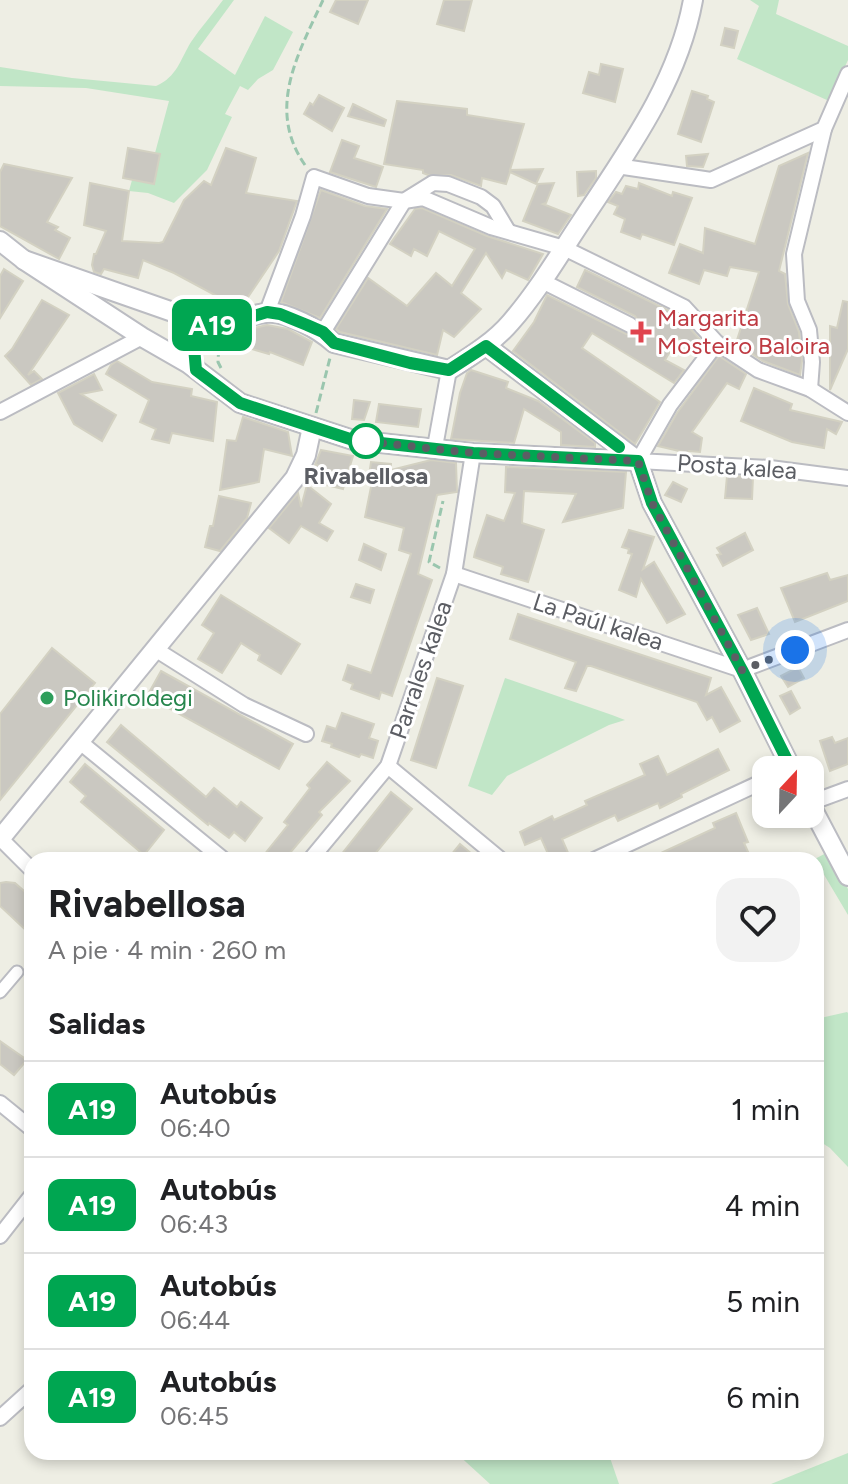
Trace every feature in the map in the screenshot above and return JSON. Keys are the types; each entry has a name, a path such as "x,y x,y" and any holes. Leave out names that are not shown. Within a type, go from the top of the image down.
{"street":[{"path":"0,241 24,260 210,325 233,323 267,312 280,314 329,338 410,363 449,370 486,346 511,322 564,248 666,85 688,28 693,0"},
{"path":"810,389 812,362 809,330 797,301 794,254 824,129 841,108 848,74"},
{"path":"617,166 711,180 824,129"},
{"path":"267,312 303,216 314,177 368,196 404,201 423,198 508,231 564,248 684,307 717,343 758,370 810,389 848,413"},
{"path":"329,338 404,201 433,183 448,184 488,201 508,231"},
{"name":"Posta kalea","path":"24,260 196,370 240,403 353,440 473,453 770,468 848,478"},
{"path":"542,281 630,325"},
{"path":"196,370 196,338 210,325"},
{"path":"0,412 142,337"},
{"path":"638,461 670,405 717,343"},
{"path":"486,346 638,461 652,503 742,670 784,756"},
{"path":"435,447 449,370"},
{"path":"24,862 0,839 295,478 306,455 312,427"},
{"name":"Parrales kalea","path":"317,852 388,766 454,574 473,453"},
{"name":"La Paúl kalea","path":"454,574 742,670"},
{"path":"742,670 848,630"},
{"path":"155,649 244,705 306,734"},
{"path":"80,742 214,852"},
{"path":"388,766 491,852"},
{"path":"611,852 752,787"},
{"path":"824,798 848,789"},
{"path":"823,828 848,876"},
{"path":"0,992 17,972"},
{"path":"0,1103 24,1122"},
{"path":"0,1236 24,1205"},
{"path":"0,1418 24,1396"}],"path":[{"path":"314,177 295,151 287,119 286,92 299,52 323,0"},
{"path":"225,375 218,362 219,344 235,333 233,323"},
{"path":"312,427 329,338"},
{"path":"443,501 429,562 454,574"}],"green space":[{"path":"223,0 234,0 198,49 235,75 265,16 293,32 273,70 248,90 240,86 225,114 232,117 207,170 174,203 148,193 129,191 132,180 154,184 160,155 155,153 169,101 86,88 0,86 0,67 156,86 173,73 191,42"},
{"path":"750,0 779,0 776,14 848,46 848,60 829,101 737,59 759,6"},
{"path":"505,678 625,720 507,776 492,795 468,786"},
{"path":"828,852 848,889 848,915 824,875 824,854"},
{"path":"848,1013 848,1167 824,1144 824,1017"},
{"path":"848,1453 848,1484 771,1484"},
{"path":"464,1460 611,1460 619,1484 490,1484"}],"building":[{"path":"336,0 368,0 358,24 330,12"},
{"path":"444,0 472,0 464,31 437,24"},
{"path":"725,28 738,31 734,48 721,45"},
{"path":"601,64 623,69 615,102 583,93 589,72 599,75"},
{"path":"692,91 708,96 707,99 714,102 701,142 678,134"},
{"path":"319,95 344,108 332,131 304,114"},
{"path":"397,101 467,109 467,115 524,124 510,170 543,169 536,184 510,172 506,184 482,178 481,186 451,175 428,175 423,170 384,164"},
{"path":"353,104 386,120 384,126 348,116"},
{"path":"342,140 359,146 354,158 383,167 376,187 330,172"},
{"path":"128,148 160,154 154,184 123,178"},
{"path":"226,148 256,158 246,193 297,201 279,251 242,306 237,307 143,260 138,278 104,269 101,274 94,272 94,254 106,231 84,225 90,183 129,191 122,241 163,242 184,200 204,181 211,185"},
{"path":"808,153 779,271 785,274 788,304 799,332 800,375 763,361 736,343 759,272 730,267 727,276 704,270 699,284 669,273 680,244 703,253 705,228 755,244 779,166"},
{"path":"708,154 703,167 687,166 686,156"},
{"path":"4,164 72,178 47,222 70,238 59,259 0,226 0,172"},
{"path":"596,171 596,178 584,195 578,196 577,172"},
{"path":"554,183 543,204 571,215 558,234 523,221 538,184"},
{"path":"639,183 672,196 673,192 692,198 674,245 642,234 640,239 621,232 625,219 614,214 618,206 608,202 616,192 622,194 626,186 638,189"},
{"path":"321,190 365,206 387,209 320,318 281,302"},
{"path":"422,208 487,236 543,254 528,280 506,270 502,278 486,253 461,293 481,309 454,337 443,330 437,355 340,332 336,329 368,278 407,306 436,273 452,286 475,249 439,231 427,256 414,249 411,256 390,244 415,209"},
{"path":"4,269 23,281 0,318 0,276"},
{"path":"585,270 678,315 704,344 698,351 678,338 665,360 684,370 674,383 592,333 582,348 660,402 635,444 513,351 534,322 547,295 626,334 636,333 640,324 635,316 577,287"},
{"path":"42,300 69,315 28,375 34,371 42,379 31,385 5,356"},
{"path":"843,301 848,302 848,349 830,390 830,326 837,328"},
{"path":"267,325 288,329 312,342 303,365 270,352 238,345 242,331"},
{"path":"719,356 746,374 739,389 727,383 692,432 702,438 700,452 688,453 658,446 677,413"},
{"path":"117,361 152,382 192,389 191,396 217,402 213,441 172,433 169,443 152,439 156,429 140,422 149,400 106,374"},
{"path":"471,370 508,382 506,388 538,401 595,443 595,447 561,445 561,432 524,409 514,443 451,439 460,393"},
{"path":"94,374 102,390 81,394 116,415 102,441 74,424 58,393"},
{"path":"754,388 792,404 790,410 842,422 836,434 827,429 824,448 792,442 741,421"},
{"path":"354,400 370,402 364,420 352,419"},
{"path":"379,404 421,409 418,427 376,422"},
{"path":"243,417 288,432 292,456 264,449 259,482 220,490 227,440 236,441"},
{"path":"321,450 353,456 343,489 307,480 317,465"},
{"path":"431,460 456,463 457,492 437,495 418,574 432,580 392,696 381,692 379,699 351,689 353,684 343,680 348,665 371,673 411,554 399,550 404,528 365,517 372,482 368,482 371,462 391,464 391,470"},
{"path":"506,467 626,472 623,508 563,522 576,494 524,491 522,523 544,530 528,582 501,574 503,567 474,557 487,515 504,521 515,493 505,492"},
{"path":"727,476 753,477 752,499 725,498"},
{"path":"673,482 687,489 681,502 665,495"},
{"path":"307,485 331,504 319,523 333,531 327,541 301,526 289,543 269,528 298,493 301,507"},
{"path":"219,496 251,503 247,518 220,551 205,547"},
{"path":"629,530 654,537 643,569 654,562 685,614 667,623 641,579 636,597 619,590 632,554 622,547"},
{"path":"745,533 753,550 723,566 717,548"},
{"path":"364,544 386,554 381,570 359,560"},
{"path":"827,573 830,580 848,575 848,601 795,622 781,588"},
{"path":"356,584 374,590 370,603 351,597"},
{"path":"221,595 300,644 281,674 258,660 260,655 241,643 222,673 198,659 214,633 202,625"},
{"path":"757,608 769,634 751,640 738,615"},
{"path":"518,614 711,678 706,695 721,687 740,721 720,732 712,717 707,720 697,702 591,666 587,666 576,691 565,688 576,662 510,639"},
{"name":"Polikiroldegi","path":"52,648 95,683 0,800 0,714"},
{"path":"798,667 804,678 788,687 781,676"},
{"path":"161,671 293,744 279,769 147,696"},
{"path":"437,678 463,686 436,768 411,760"},
{"path":"791,691 800,708 790,714 780,696"},
{"path":"342,713 374,724 369,738 378,741 373,758 361,754 359,757 322,741 327,726 336,729"},
{"path":"121,725 206,797 214,788 237,807 241,802 262,818 245,841 234,832 229,838 208,825 107,742"},
{"path":"832,737 835,743 848,738 848,764 830,771 820,741"},
{"path":"718,749 729,770 660,808 658,803 618,821 615,815 562,839 568,852 547,852 541,838 525,845 520,832 552,816 554,820 587,805 585,801 645,775 640,764 658,756 667,775"},
{"path":"327,762 350,781 319,812 322,815 291,852 266,852 288,825 284,822 310,788 307,785"},
{"path":"85,764 164,830 146,852 140,852 81,802 86,796 70,782"},
{"path":"391,792 412,809 377,852 343,852"},
{"path":"736,813 748,842 744,843 748,852 663,852 715,828 713,823"},
{"path":"460,844 470,852 454,852"},
{"path":"0,883 15,883 24,891 24,928 0,906"},
{"path":"0,1041 24,1058 24,1063 14,1075 0,1064"}],"bus line":[{"name":"A19","path":"619,447 486,346 449,370 334,343 323,332 280,314 267,312 228,324 210,325 196,338 196,370 240,403 353,440 473,453 638,461 652,503 785,756"}],"place":[{"name":"Margarita Mosteiro Baloira","path":"641,332"},
{"name":"Rivabellosa","path":"366,441"},
{"name":"Polikiroldegi","path":"47,698"}],"route":[{"path":"366,441 353,440 473,453 638,461 652,503 742,670 795,650"}]}
